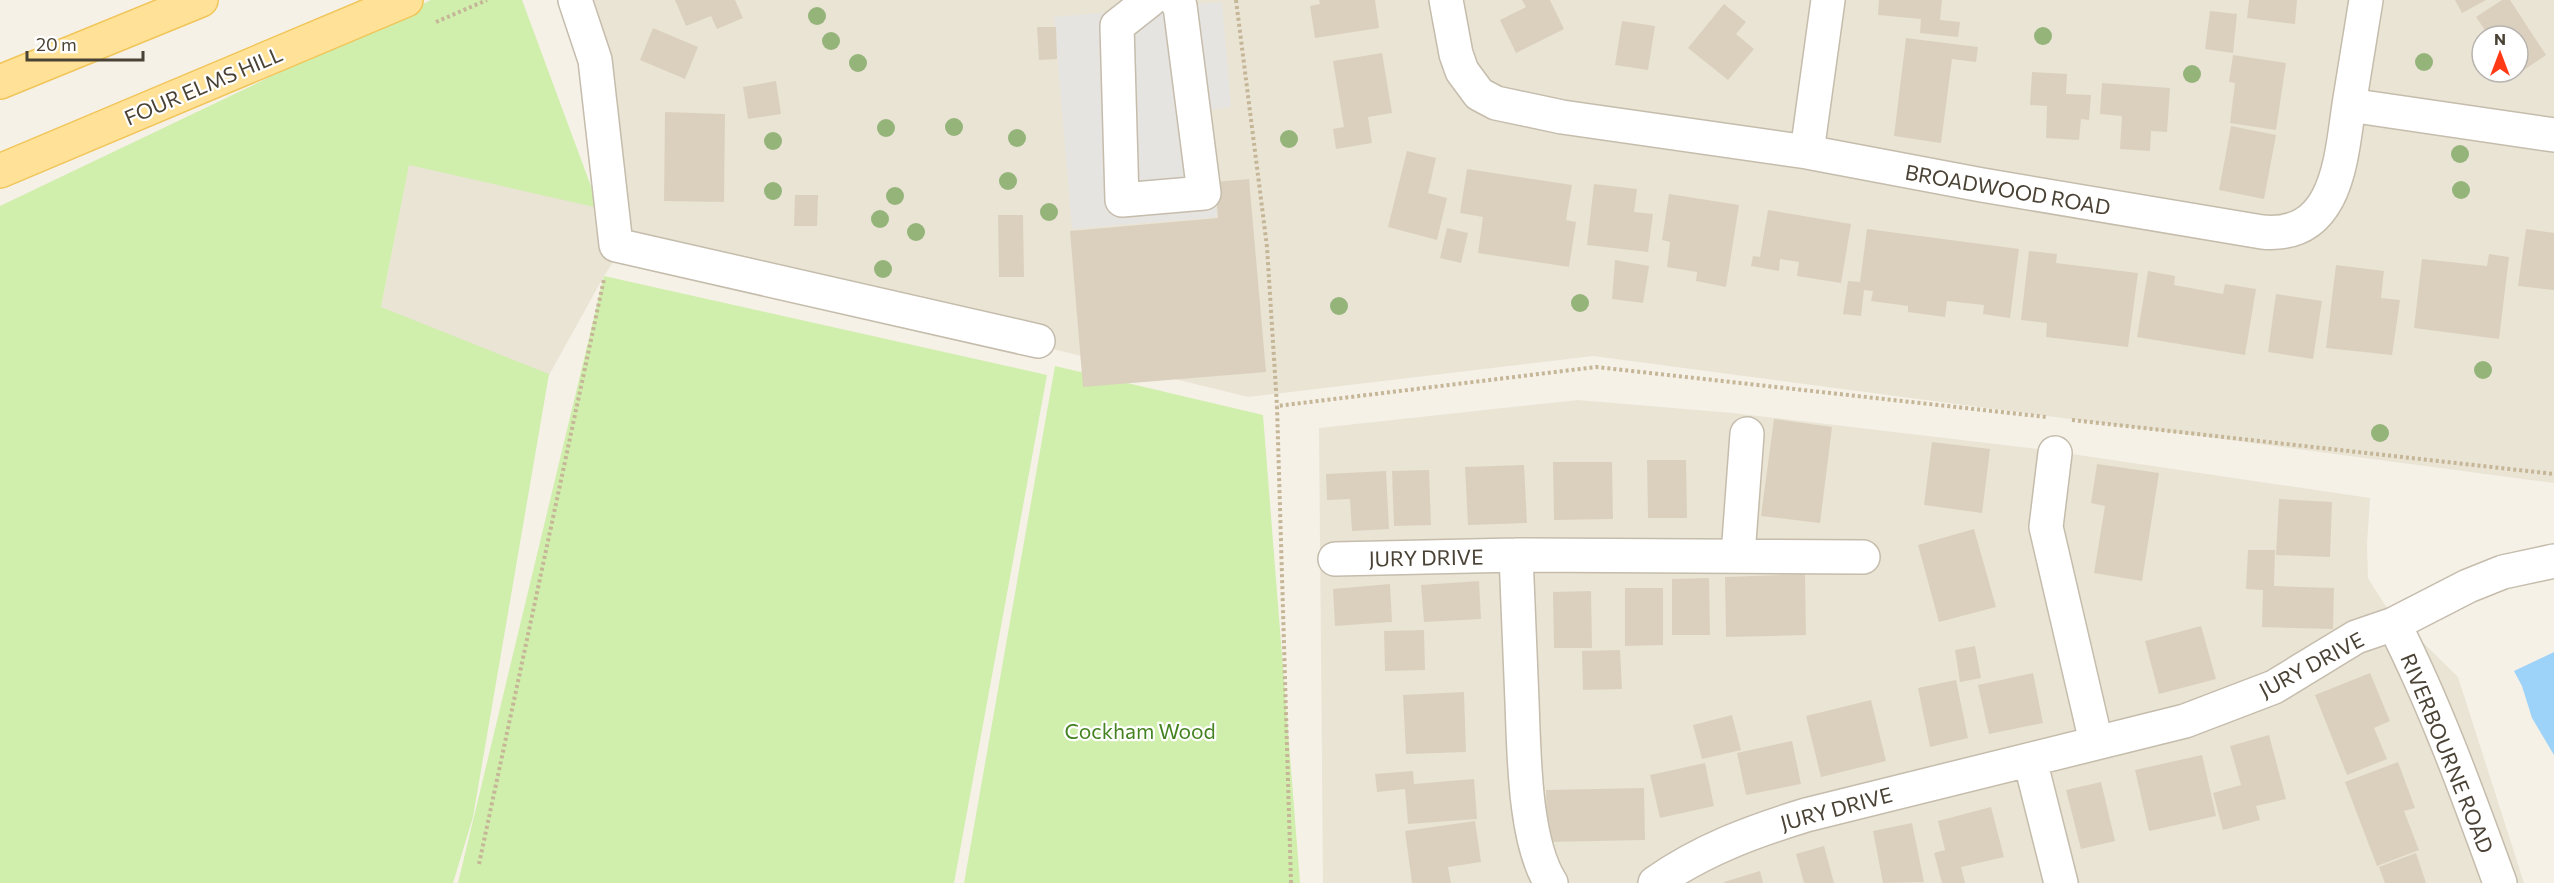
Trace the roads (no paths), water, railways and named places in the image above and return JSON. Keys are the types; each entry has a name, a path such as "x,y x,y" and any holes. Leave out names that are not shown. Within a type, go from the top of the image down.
{"main road":[{"path":"0,82 201,0"},
{"name":"FOUR ELMS HILL","path":"0,171 406,0"}],"street":[{"path":"575,0 595,60 616,245 1038,341"},
{"path":"1150,0 1117,26 1122,200 1204,193 1180,6 1175,0"},
{"name":"BROADWOOD ROAD","path":"1446,0 1456,54 1462,71 1479,94 1496,103 1562,117 1807,152 1994,187 2274,233 2303,224 2318,212 2329,198 2340,169 2366,0"},
{"path":"1807,152 1828,0"},
{"path":"2349,105 2554,135"},
{"path":"1738,555 1747,434"},
{"path":"2055,453 2046,526 2096,742"},
{"path":"1516,555 1525,761 1535,841 1545,874 1551,883"},
{"name":"JURY DRIVE","path":"1335,559 1516,555 1863,557"},
{"name":"JURY DRIVE","path":"1656,883 1692,858 1744,835 1866,799 2185,722 2274,687 2356,637 2394,624 2468,586 2503,572 2554,561"},
{"name":"RIVERBOURNE ROAD","path":"2394,624 2415,667 2462,779 2500,883"},
{"path":"2030,760 2061,883"}],"water":[{"path":"2554,652 2554,755 2532,718 2522,686 2514,671"}],"park label":[{"name":"Cockham Wood","path":"1140,730"}]}
